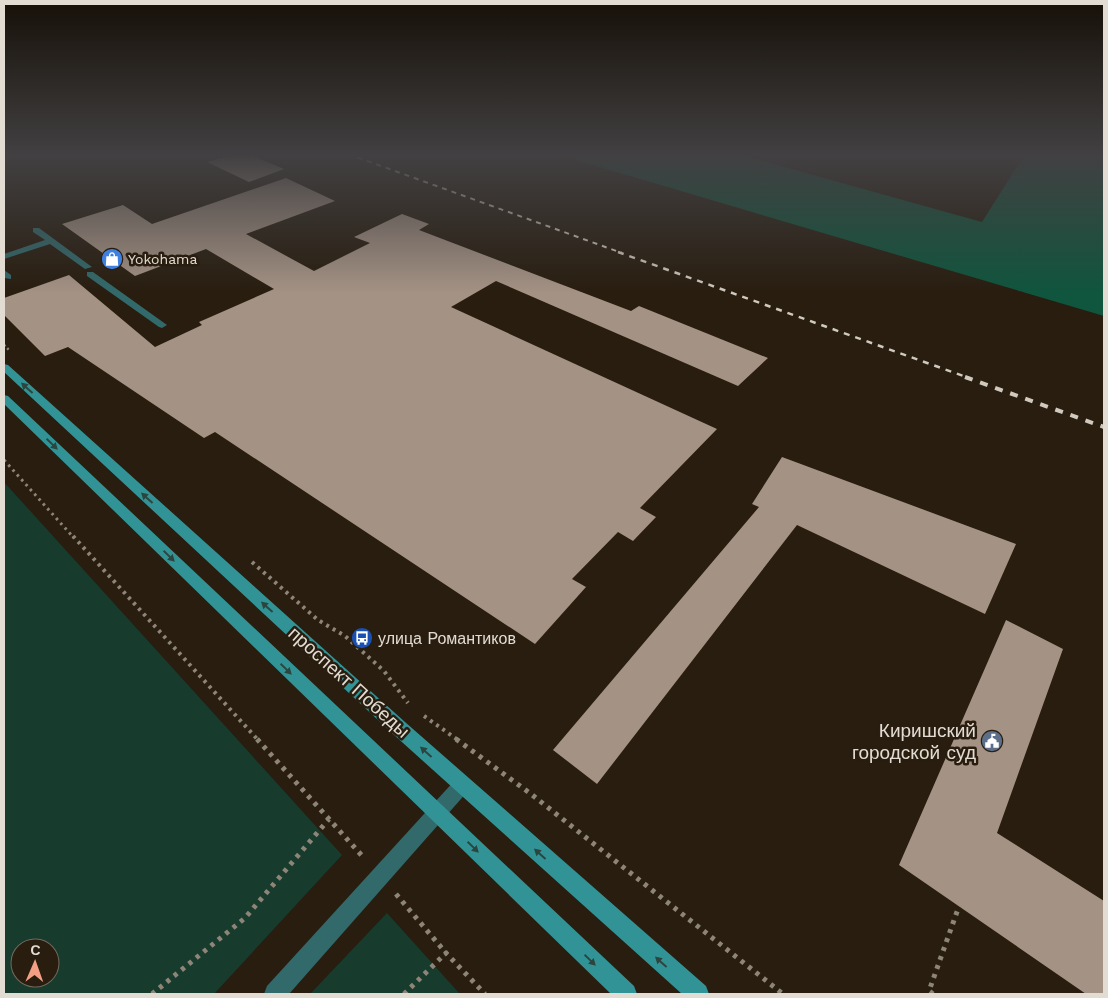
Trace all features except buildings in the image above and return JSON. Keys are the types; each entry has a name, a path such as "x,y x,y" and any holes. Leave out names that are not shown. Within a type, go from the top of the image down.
{"main road":[{"name":"проспект Победы","path":"4,367 462,785 698,994"},
{"name":"проспект Победы","path":"4,398 626,994"}],"street":[{"path":"36,230 162,325"},
{"path":"4,257 51,241"},
{"path":"275,994 462,785"}],"path":[{"path":"4,460 329,819 245,918 152,994"},
{"path":"417,711 531,794 783,994"},
{"path":"933,994 929,992 959,906"},
{"path":"404,994 446,953 485,994"}],"green space":[{"path":"714,201 905,201 982,222 996,201 1104,201 1104,316"},
{"path":"4,482 342,855 214,994 4,994"},
{"path":"387,913 460,994 310,994"}],"railway":[{"path":"477,201 622,253"},
{"path":"618,252 969,378"},
{"path":"965,377 1104,427"}],"place":[{"name":"Yokohama","path":"112,259"},
{"name":"улица Романтиков","path":"362,638"},
{"name":"Киришский городской суд","path":"992,741"}]}
